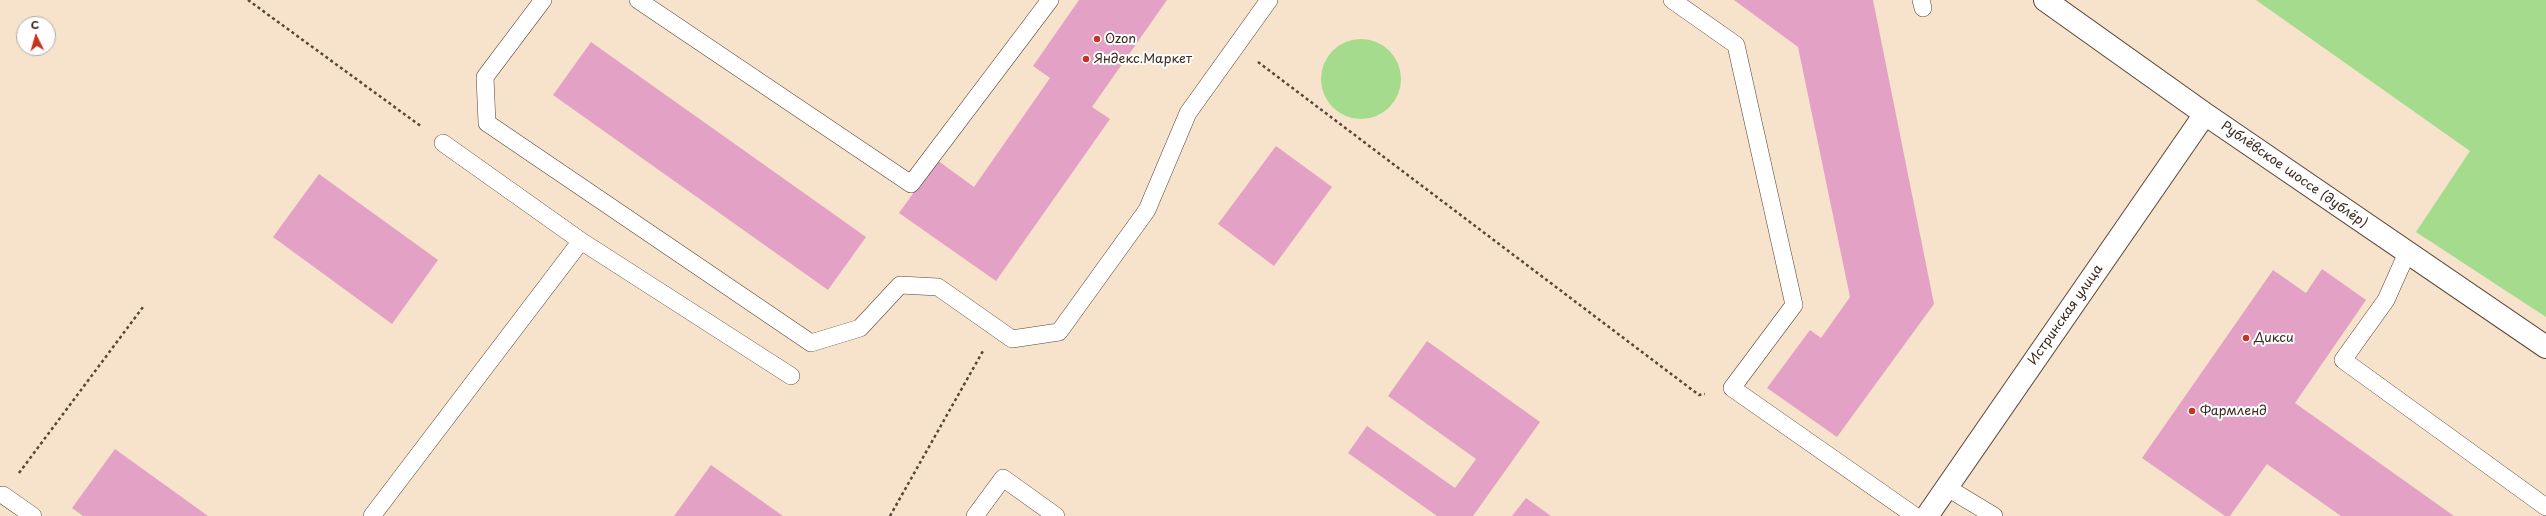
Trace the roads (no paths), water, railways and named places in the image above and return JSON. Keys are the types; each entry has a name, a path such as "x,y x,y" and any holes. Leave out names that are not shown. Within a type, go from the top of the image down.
{"street":[{"name":"Рублёвское шоссе (дублёр)","path":"2045,0 2205,114 2546,347"},
{"name":"Истринская улица","path":"1927,516 2205,114"}],"lane":[{"path":"543,0 485,77 487,123 811,343 860,328 900,284 938,287 1012,339 1059,332 1147,210 1188,113 1269,0"},
{"path":"638,0 911,184 1050,0"},
{"path":"1672,0 1736,45 1794,305 1732,388 1915,516"},
{"path":"443,142 581,241 791,376"},
{"path":"372,516 581,241"},
{"path":"2407,253 2386,300 2343,360 2546,507"},
{"path":"975,516 1003,478 1056,516"},
{"path":"1946,488 1994,516"},
{"path":"3,494 33,516"}],"place":[{"name":"Ozon","path":"1097,39"},
{"name":"Яндекс.Маркет","path":"1086,59"},
{"name":"Дикси","path":"2246,338"},
{"name":"Фармленд","path":"2192,411"}]}
